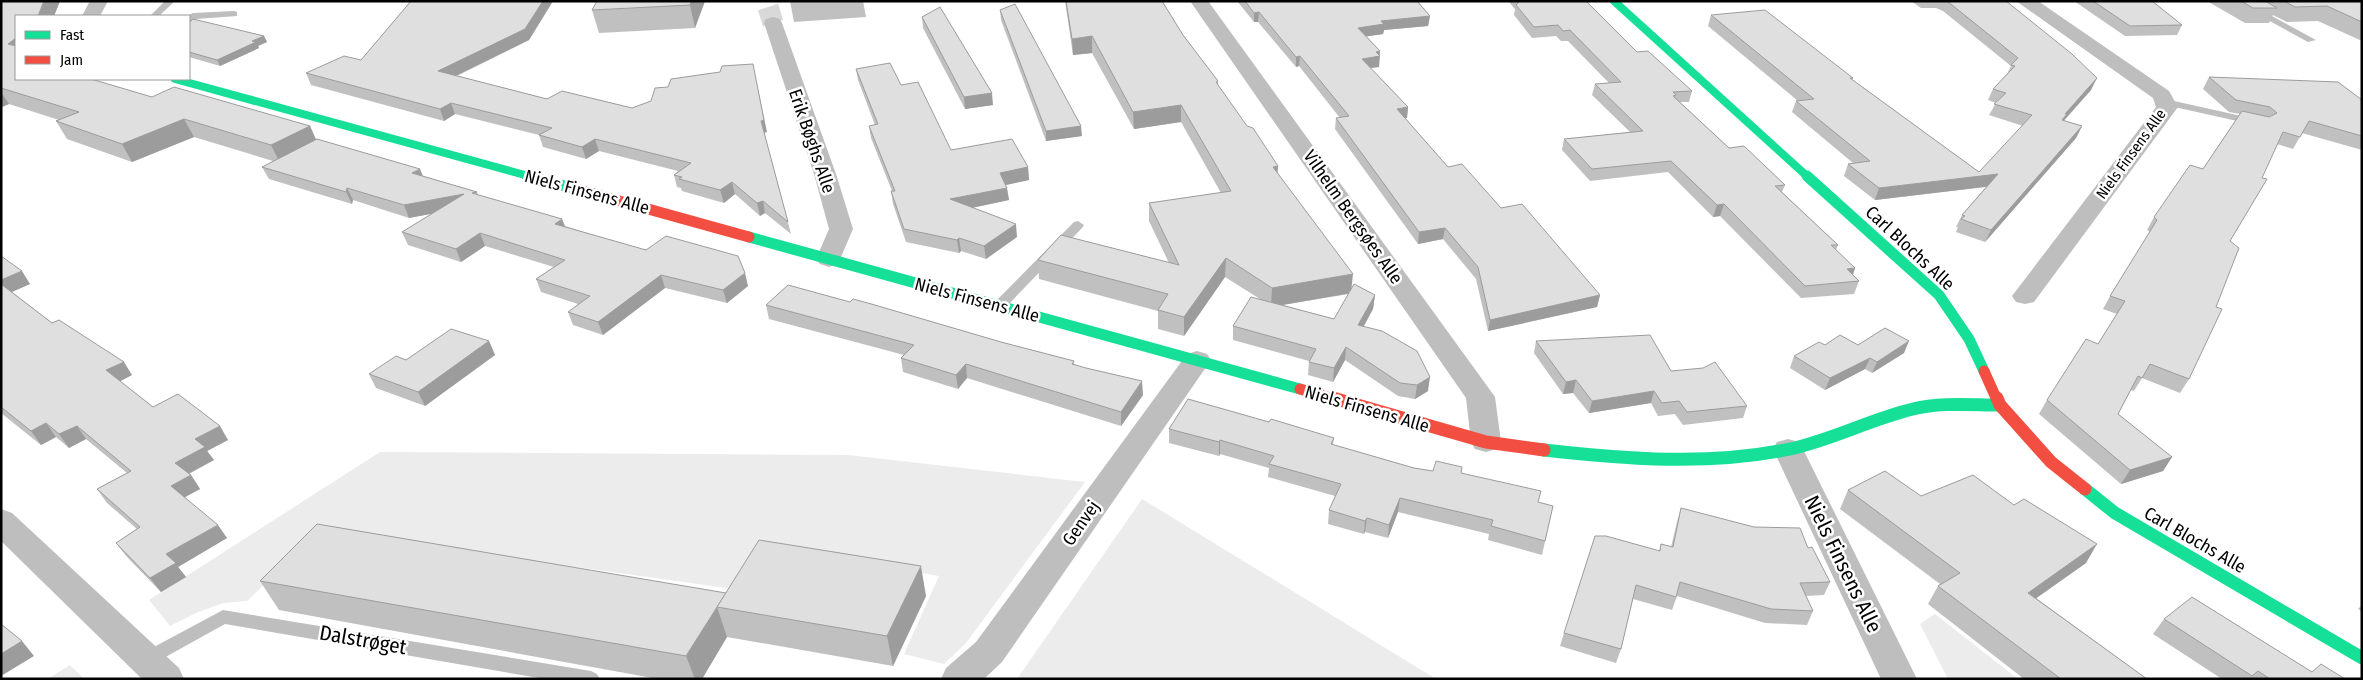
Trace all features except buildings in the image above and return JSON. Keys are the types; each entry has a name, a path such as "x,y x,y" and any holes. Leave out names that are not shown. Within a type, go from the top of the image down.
{"street":[{"path":"92,15 99,1"},
{"name":"Vilhelm Bergsøes Alle","path":"1199,1 1480,397 1486,442"},
{"name":"Carl Blochs Alle","path":"1614,1 1939,296 1968,339 2000,404 2051,462 2116,514 2362,658"},
{"name":"Niels Finsens Alle","path":"2024,296 2167,108 2162,95 2025,1"},
{"name":"Erik Bøghs Alle","path":"772,23 825,174 841,230 829,259"},
{"name":"Niels Finsens Alle","path":"179,80 1196,360 1486,442 1606,458 1702,458 1788,449 1823,441 1913,409 1943,405 2000,404"},
{"name":"Genvej","path":"959,679 989,652 1196,360"},
{"name":"Niels Finsens Alle","path":"1788,449 1899,679"},
{"name":"Dalstrøget","path":"2,523 155,670"}],"lane":[{"path":"155,15 171,1"},
{"path":"2237,1 2311,40"},
{"path":"190,19 193,16 234,14"},
{"path":"2165,102 2263,124"},
{"path":"999,306 1078,225"},
{"name":"Dalstrøget","path":"155,670 223,617 591,679"}],"shaded area":[{"path":"380,452 848,455 1085,482 966,643 944,664 904,654 939,576 767,546 741,590 332,533 308,543 247,601 223,603 196,613 170,626 149,600"},
{"path":"1142,499 1436,679 1017,679"},
{"path":"1935,614 2018,679 1948,679 1920,624"},
{"path":"70,665 84,679 48,679"}],"tunnel":[{"path":"768,7 773,23"}],"traffic: fast":[{"path":"1614,1 1939,295 1969,339 1984,371"},
{"path":"179,80 576,189"},
{"path":"749,237 1300,389"},
{"path":"1544,450 1636,458 1698,459 1729,457 1759,454 1806,445 1913,409 1934,405 2000,405"},
{"path":"2085,489 2115,513 2362,658"}],"traffic: jam":[{"path":"576,189 749,237"},
{"path":"1984,371 2000,405 2051,462 2085,489"},
{"path":"1300,389 1486,442 1544,450"}]}
